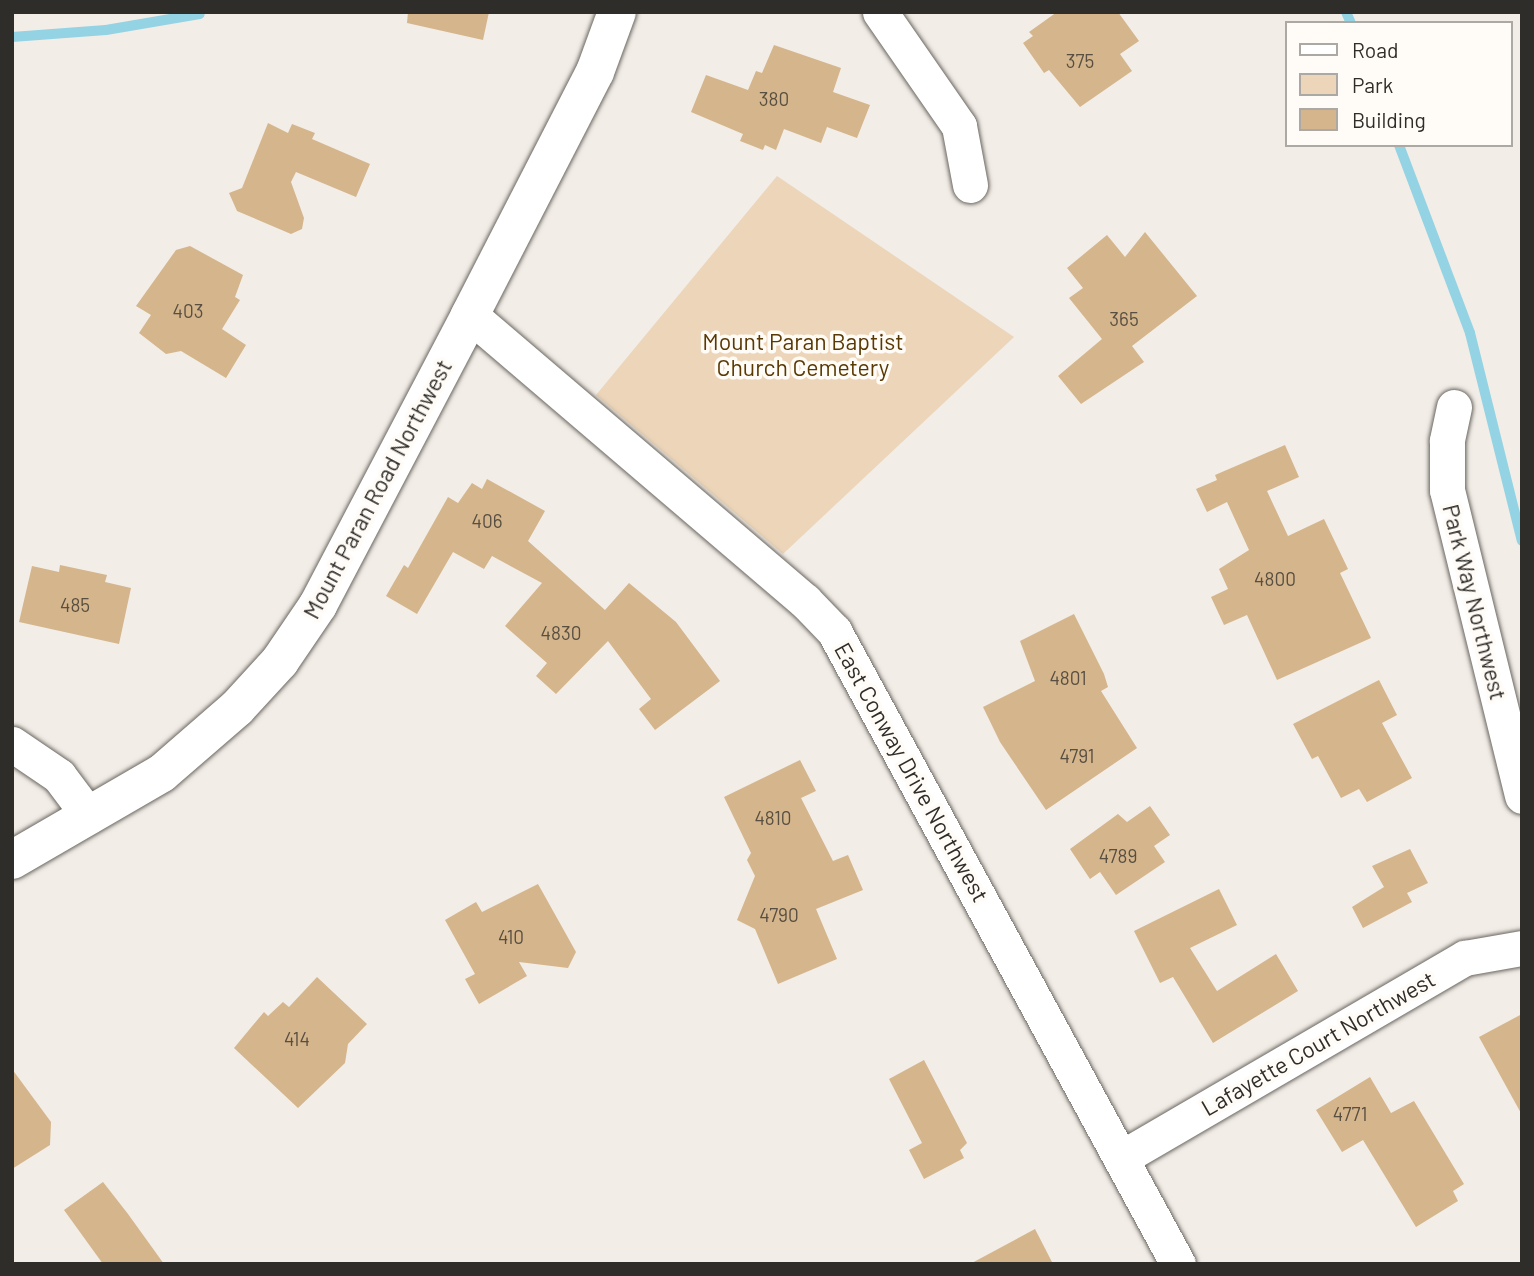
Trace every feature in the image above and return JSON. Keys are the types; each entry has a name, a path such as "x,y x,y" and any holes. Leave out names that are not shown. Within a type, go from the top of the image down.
{"main road":[{"name":"Mount Paran Road Northwest","path":"12,860 89,816 189,752 280,661 318,605 470,314 594,72 617,12"}],"street":[{"path":"880,12 959,126 970,185"},
{"name":"East Conway Drive Northwest","path":"470,314 805,601 834,631 1178,1264"},
{"name":"Park Way Northwest","path":"1454,407 1447,441 1447,490 1522,796"},
{"path":"12,744 59,776 89,816"},
{"name":"Lafayette Court Northwest","path":"1121,1158 1465,958 1522,948"}],"green space":[{"name":"Mount Paran Baptist Church Cemetery","path":"777,176 1014,337 783,554 596,395"}],"building":[{"path":"408,12 489,12 483,40 407,23"},
{"path":"1057,12 1118,12 1139,41 1120,54 1132,71 1080,107 1049,70 1044,73 1023,43 1033,36 1029,32"},
{"path":"774,45 841,68 833,92 870,105 857,138 827,127 821,143 784,129 776,150 765,145 763,150 740,141 743,134 691,112 706,75 748,90 756,71 762,73"},
{"path":"268,123 288,133 292,124 315,133 312,139 370,164 356,197 296,172 291,182 304,218 302,229 291,234 237,211 229,193 242,188"},
{"path":"1145,232 1197,296 1132,346 1144,362 1081,404 1058,376 1102,339 1069,298 1083,288 1067,268 1107,235 1125,257"},
{"path":"190,246 243,275 235,297 240,300 222,329 246,345 226,378 181,351 166,354 139,333 151,315 136,306 176,250"},
{"path":"1285,445 1299,477 1267,491 1288,536 1324,519 1348,569 1340,573 1371,638 1277,680 1247,615 1224,625 1211,597 1228,589 1219,569 1249,550 1227,502 1207,512 1196,489 1217,480 1215,475"},
{"path":"487,479 545,511 528,541 605,610 629,583 676,622 720,681 655,730 639,709 651,699 608,641 556,694 536,676 547,663 505,626 542,583 492,556 484,569 453,552 417,614 386,596 404,565 408,568 448,497 458,503 472,483 482,489"},
{"path":"60,565 107,575 105,582 131,588 119,644 19,622 32,566 59,572"},
{"path":"1074,614 1104,674 1108,687 1101,691 1137,748 1046,810 1000,742 983,707 1035,681 1020,641"},
{"path":"1379,680 1397,715 1382,723 1412,778 1367,802 1359,789 1341,798 1318,756 1312,759 1293,724"},
{"path":"800,760 816,791 801,798 833,861 848,855 863,890 816,909 837,959 778,984 755,929 737,920 755,876 747,860 751,853 724,797"},
{"path":"1150,806 1170,835 1154,846 1165,862 1116,895 1100,872 1090,879 1070,849 1118,814 1127,822"},
{"path":"1410,849 1428,883 1407,893 1412,902 1363,928 1352,907 1384,887 1372,866"},
{"path":"538,884 576,952 568,968 519,962 527,976 479,1004 465,979 475,974 445,920 476,902 482,912"},
{"path":"1219,889 1237,925 1190,948 1217,991 1276,954 1298,991 1213,1043 1173,977 1160,983 1134,931"},
{"path":"317,977 367,1024 348,1044 345,1063 298,1108 234,1048 264,1012 268,1016 283,1002 289,1007"},
{"path":"1522,1014 1522,1115 1479,1037"},
{"path":"924,1060 967,1143 960,1150 964,1158 924,1179 909,1150 922,1143 889,1079"},
{"path":"12,1069 51,1122 50,1145 12,1169"},
{"path":"1370,1077 1391,1113 1414,1101 1464,1184 1453,1191 1458,1201 1416,1227 1363,1140 1342,1152 1316,1110"},
{"path":"103,1182 164,1264 103,1264 64,1210"},
{"path":"1035,1229 1053,1264 970,1264"}],"waterway":[{"path":"1346,12 1350,21"},
{"path":"12,37 106,30 200,14"},
{"path":"1400,147 1470,333 1522,541"}]}
